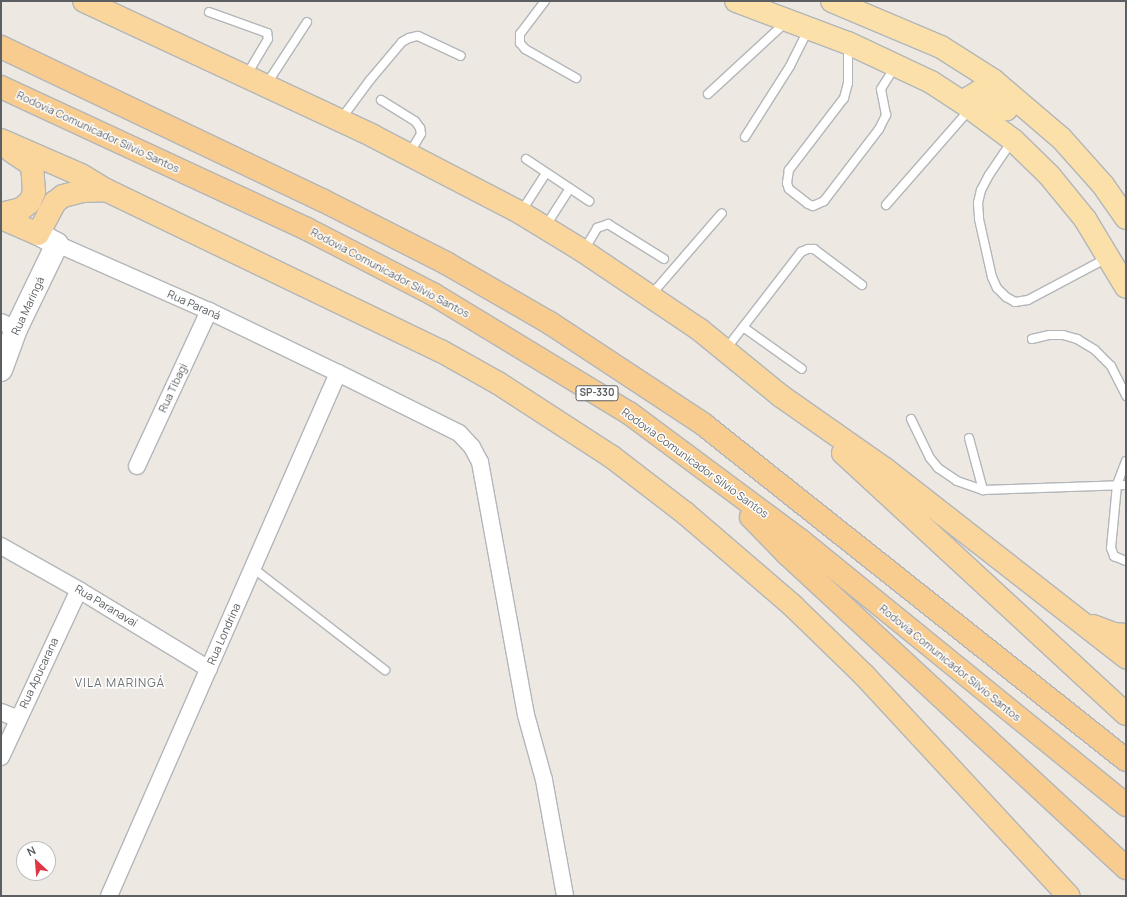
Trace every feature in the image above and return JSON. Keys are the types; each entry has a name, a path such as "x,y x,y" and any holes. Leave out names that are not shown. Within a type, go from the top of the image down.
{"highway":[{"path":"84,1 266,85 409,154 545,227 650,296 726,349 781,396 1126,714"},
{"name":"SP-330","path":"1,47 322,200 446,263 557,327 703,424 1126,760"},
{"name":"Rodovia Comunicador Silvio Santos","path":"1,87 307,230 433,294 629,413 800,540 1126,805"},
{"path":"1,140 81,175 106,190 441,351 537,407 612,457 685,513 793,606 864,675 1069,896"},
{"path":"1,144 52,179 55,202"},
{"path":"1,214 21,209 30,202 34,192 32,166"},
{"path":"38,234 55,202 71,192 106,190"},
{"name":"Rua Paraná","path":"1,218 38,234"},
{"path":"781,396 885,469 1077,620 1126,656"},
{"path":"711,474 787,554 1126,868"},
{"path":"1077,620 1114,634 1126,635"}],"main road":[{"path":"736,1 848,43 896,65 967,105 1013,140 1053,180 1085,219 1126,287"},
{"path":"832,1 941,47 993,80 1034,113 1061,138 1104,185 1126,218"},
{"path":"816,31 837,18 849,15 931,54 941,47"},
{"path":"967,105 976,92 984,92 1037,134 1077,177 1088,184 1104,185"},
{"name":"Rua Paraná","path":"38,234 57,244"},
{"name":"Rua Maringá","path":"1,370 8,326 57,244"}],"street":[{"name":"Rua Paraná","path":"57,244 209,311 338,373 459,433 472,447 480,462 526,715 544,780 565,896"},
{"name":"Rua Tibagi","path":"137,466 209,311"},
{"name":"Rua Londrina","path":"109,896 338,373"},
{"name":"Rua Paranavaí","path":"1,546 79,590 209,669"},
{"name":"Rua Apucarana","path":"1,757 79,590"},
{"path":"1,712 18,719"}],"lane":[{"path":"545,1 520,34 520,43 525,49 576,78"},
{"path":"209,12 267,33 268,39 246,76"},
{"path":"708,94 787,20"},
{"path":"266,85 307,22"},
{"path":"745,137 790,66 816,31"},
{"path":"340,120 370,80 409,38 418,36 461,56"},
{"path":"848,43 848,83 844,98 789,170 787,183 789,189 808,204 813,206 824,201 879,129 886,115 881,89 896,65"},
{"path":"381,100 415,121 420,128 421,134 409,154"},
{"path":"886,205 967,105"},
{"path":"1013,140 989,175 981,190 978,203 979,219 992,277 997,288 1006,297 1015,302 1028,300 1109,257"},
{"path":"526,159 590,201"},
{"path":"520,213 546,173"},
{"path":"545,227 570,188"},
{"path":"650,296 722,213"},
{"path":"583,251 597,228 608,224 664,259"},
{"path":"726,349 801,252 808,249 814,249 862,285"},
{"path":"743,327 802,369"},
{"path":"1032,339 1050,334 1062,335 1077,339 1095,350 1111,366 1126,396"},
{"path":"911,419 930,458 938,468 952,478 983,490 1126,485"},
{"path":"969,438 983,490"},
{"path":"1126,461 1116,485 1112,548 1114,556 1126,561"},
{"path":"253,568 385,670"}],"district":[{"name":"VILA MARINGÁ","path":"120,683"}]}
